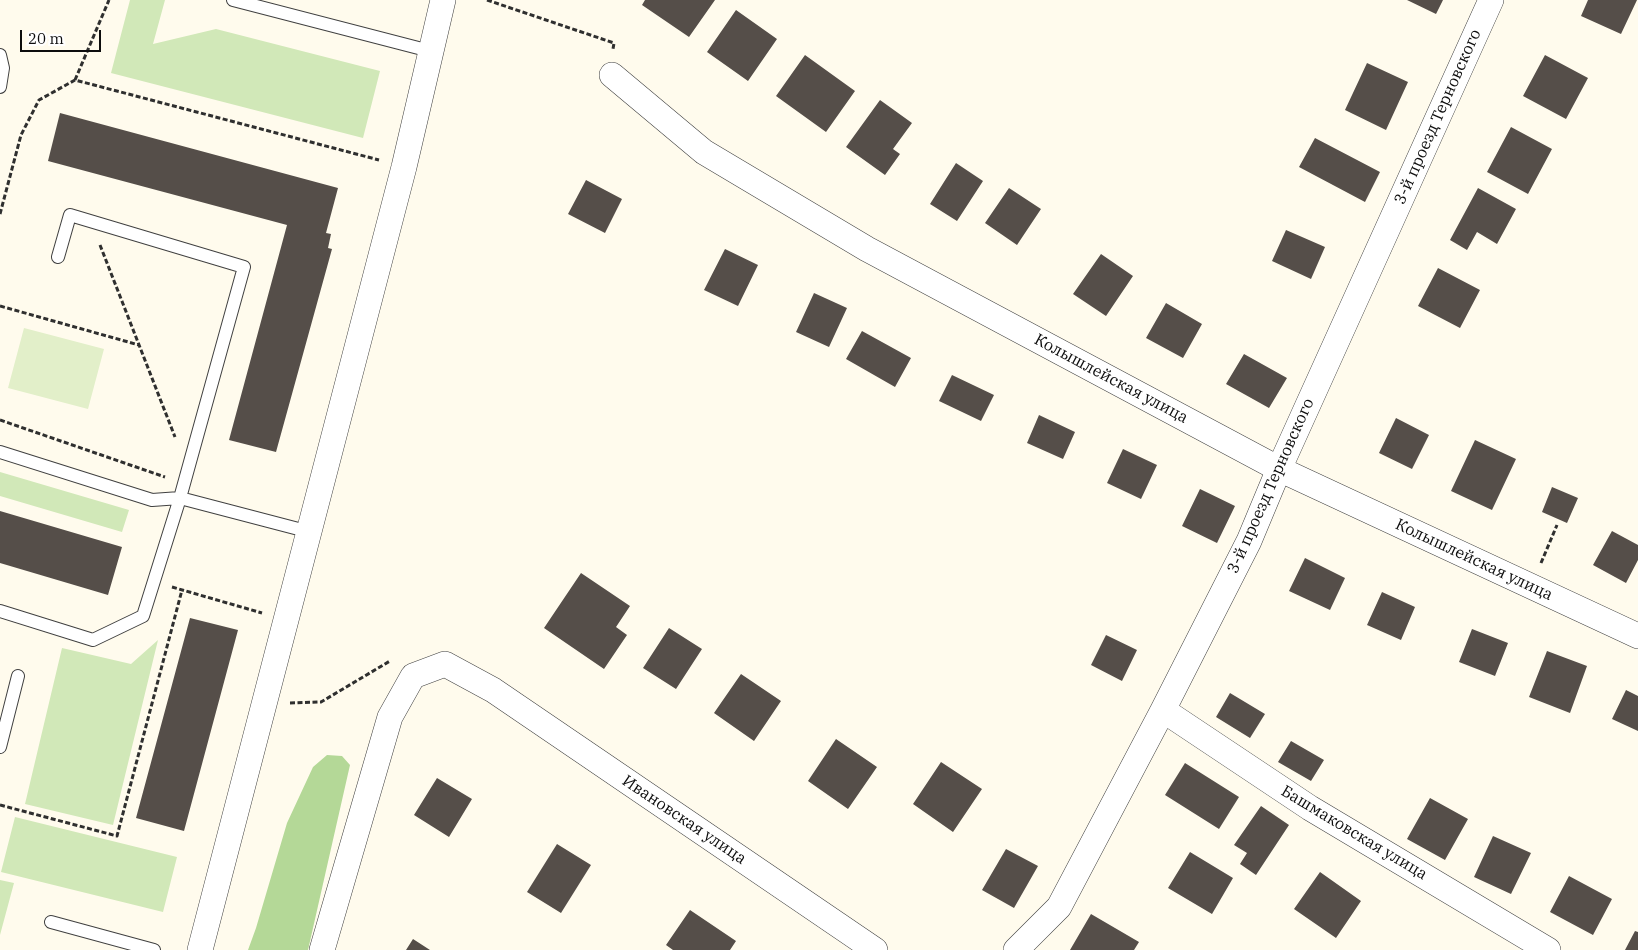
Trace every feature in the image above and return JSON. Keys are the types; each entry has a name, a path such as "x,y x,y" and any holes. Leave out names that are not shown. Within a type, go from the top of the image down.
{"street":[{"path":"200,950 404,167 443,0"},
{"name":"3-й проезд Терновского","path":"1016,950 1059,907 1163,710 1248,541 1279,468 1491,0"},
{"name":"Колышлейская улица","path":"612,75 704,152 867,249 1279,468 1531,588 1638,636"},
{"name":"Ивановская улица","path":"322,950 390,717 413,676 445,664 493,690 875,950"},
{"name":"Башмаковская улица","path":"1163,710 1310,808 1548,950"}],"lane":[{"path":"233,0 430,51"},
{"path":"0,55 3,68 0,87"},
{"path":"0,611 93,640 143,616 180,498 244,267 70,215 58,257"},
{"path":"0,452 152,500 180,498 310,532"},
{"path":"0,747 18,676"},
{"path":"51,922 154,950"}],"path":[{"path":"0,214 21,135 39,100 74,80 109,0"},
{"path":"487,0 614,44 612,75"},
{"path":"74,80 404,167"},
{"path":"91,221 188,470"},
{"path":"0,306 139,345"},
{"path":"0,420 184,484"},
{"path":"1531,588 1557,525"},
{"path":"154,581 286,620"},
{"path":"0,805 117,836 182,590"},
{"path":"264,705 321,702 394,659"}],"green space":[{"path":"130,0 165,0 153,44 216,29 380,71 363,138 111,73"},
{"path":"24,328 104,349 88,409 8,388"},
{"path":"0,472 129,510 122,532 0,496"},
{"path":"158,640 113,825 25,804 62,648 131,664"},
{"path":"327,755 342,756 350,765 308,950 248,950 287,823 313,767"},
{"path":"15,817 177,857 163,912 1,872"},
{"path":"0,880 14,883 0,935"}],"building":[{"path":"645,0 715,0 689,37 642,5"},
{"path":"1407,0 1443,0 1436,14"},
{"path":"1588,0 1637,0 1621,34 1581,16"},
{"path":"736,10 777,39 748,81 707,52"},
{"path":"805,55 855,91 826,132 776,96"},
{"path":"1545,55 1588,78 1566,119 1523,96"},
{"path":"1367,63 1408,82 1386,130 1345,110"},
{"path":"880,100 912,123 893,149 900,154 885,175 846,147"},
{"path":"60,113 338,188 326,233 331,234 328,248 332,249 276,452 229,440 287,225 48,161"},
{"path":"1511,127 1552,149 1528,194 1487,172"},
{"path":"1315,138 1380,172 1365,202 1299,167"},
{"path":"956,163 983,181 957,221 930,204"},
{"path":"586,180 622,199 605,233 568,214"},
{"path":"1009,188 1041,209 1017,245 985,223"},
{"path":"1478,188 1516,209 1497,244 1477,232 1467,250 1450,240"},
{"path":"1286,230 1325,247 1311,279 1272,261"},
{"path":"725,249 758,265 738,306 704,290"},
{"path":"1101,254 1133,276 1106,316 1073,294"},
{"path":"1438,268 1480,290 1460,328 1418,306"},
{"path":"814,293 847,308 829,347 796,332"},
{"path":"1166,303 1202,324 1183,358 1146,338"},
{"path":"862,331 911,358 895,387 846,359"},
{"path":"1244,354 1287,378 1269,408 1226,384"},
{"path":"952,375 994,395 981,421 939,401"},
{"path":"1039,415 1075,432 1063,459 1027,443"},
{"path":"1396,418 1429,435 1412,469 1379,453"},
{"path":"1475,440 1516,459 1492,510 1451,491"},
{"path":"1123,449 1157,465 1141,499 1107,483"},
{"path":"1552,487 1578,498 1567,523 1542,512"},
{"path":"1200,489 1235,506 1217,543 1182,526"},
{"path":"0,511 122,547 108,595 0,563"},
{"path":"1612,531 1638,545 1638,560 1626,583 1593,565"},
{"path":"1305,558 1345,578 1330,610 1289,591"},
{"path":"581,573 630,606 616,627 627,635 604,669 544,628"},
{"path":"1382,592 1415,607 1401,640 1367,625"},
{"path":"190,618 238,630 184,831 136,818"},
{"path":"669,628 702,649 676,689 643,668"},
{"path":"1472,629 1508,643 1495,676 1459,662"},
{"path":"1106,635 1137,650 1122,681 1091,665"},
{"path":"1547,651 1587,666 1570,713 1529,697"},
{"path":"741,674 781,701 754,741 714,713"},
{"path":"1626,690 1638,696 1638,731 1612,719"},
{"path":"1230,693 1265,714 1250,738 1216,717"},
{"path":"836,739 877,767 848,809 808,781"},
{"path":"1291,741 1324,760 1311,781 1278,762"},
{"path":"941,762 982,789 953,832 913,804"},
{"path":"1185,763 1239,797 1219,829 1165,795"},
{"path":"437,778 472,799 449,837 414,815"},
{"path":"1430,798 1468,819 1445,860 1407,839"},
{"path":"1261,806 1289,825 1256,875 1240,864 1247,853 1234,845"},
{"path":"1493,836 1531,853 1511,894 1474,877"},
{"path":"557,844 591,865 561,913 527,892"},
{"path":"1006,849 1038,866 1014,908 982,890"},
{"path":"1190,852 1233,878 1212,914 1168,888"},
{"path":"1320,872 1361,901 1336,938 1294,909"},
{"path":"1569,876 1612,899 1593,935 1550,912"},
{"path":"690,910 736,941 730,950 673,950 666,945"},
{"path":"1091,914 1139,942 1134,950 1070,950"},
{"path":"1635,931 1638,932 1638,950 1625,950"},
{"path":"413,939 430,950 406,950"}]}
